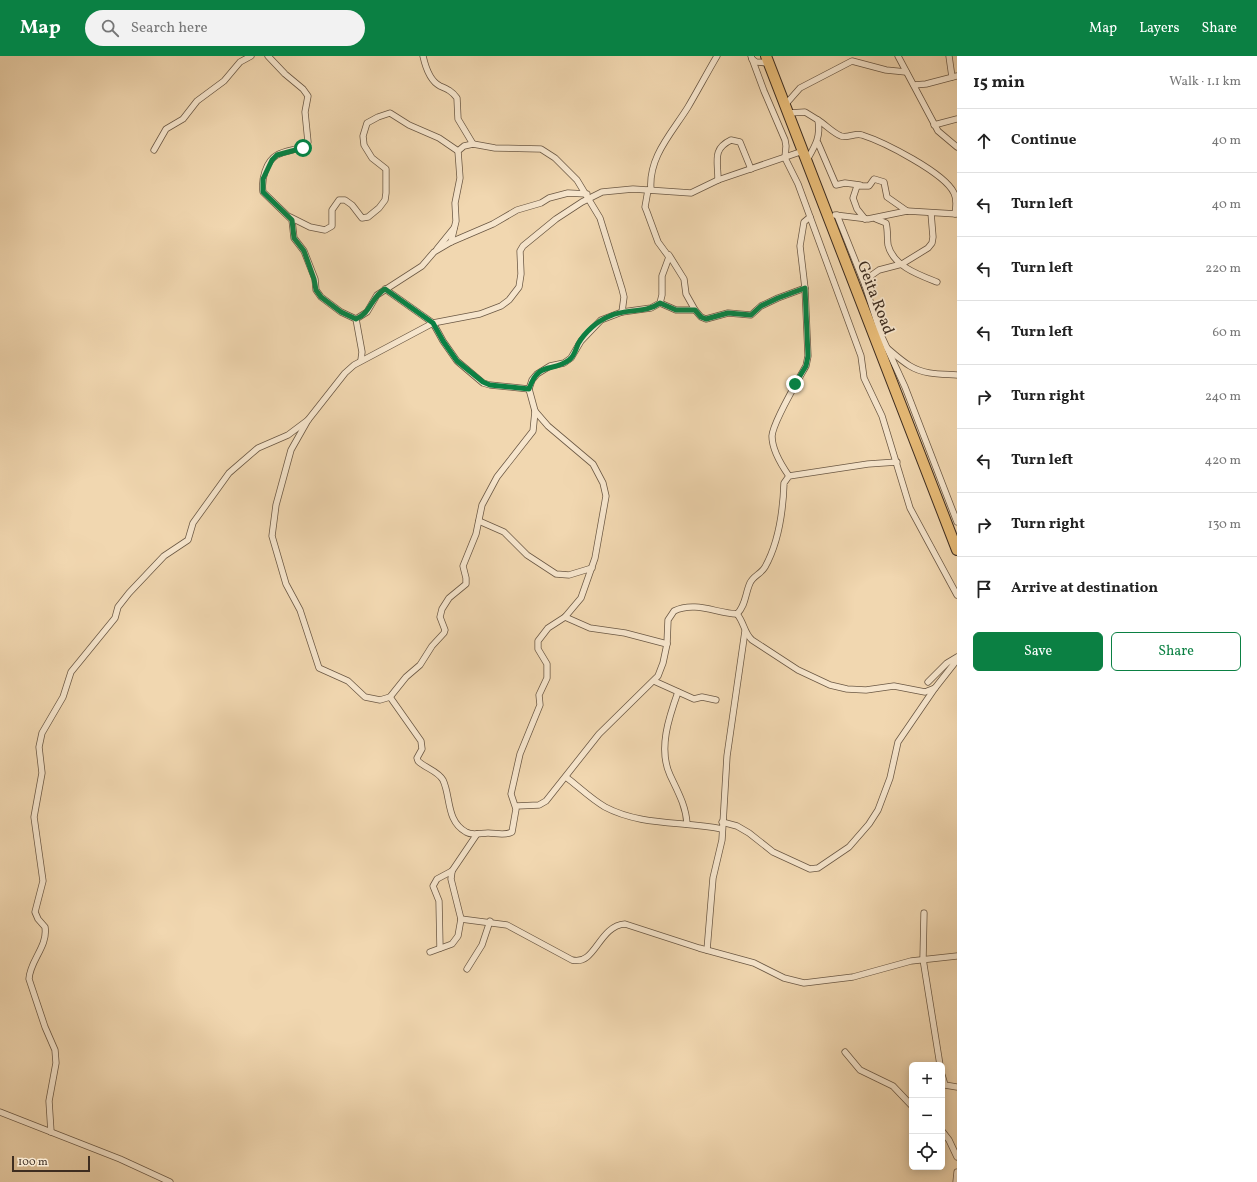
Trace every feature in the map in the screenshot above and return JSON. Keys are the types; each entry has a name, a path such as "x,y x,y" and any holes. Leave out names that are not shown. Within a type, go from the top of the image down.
{"highway":[{"name":"Geita Road","path":"767,60 805,155 832,215 874,339 957,550"}],"street":[{"path":"154,150 166,129 183,119 197,101 224,81 240,62 251,56"},
{"path":"268,56 285,74 303,89 308,96 304,112 307,145 277,155 266,169 263,179 263,192 267,198 290,217 310,226 325,230 332,226 332,210 339,200 345,200 348,202 362,218 368,217 379,208 384,200 387,172 384,167 372,158 366,151 363,136 368,123 382,115 388,113 393,114 409,125 439,138 458,151"},
{"path":"423,56 433,80 439,85 450,90 457,98 458,118 473,144"},
{"path":"717,56 686,109 665,140 650,175 650,190 645,207 658,242 669,254 684,279 686,294 695,310 701,317 706,319 728,313 751,315 761,306 805,288"},
{"path":"898,56 934,125 941,135 957,147"},
{"path":"914,85 926,84 954,77 949,56"},
{"path":"751,57 767,60"},
{"path":"751,57 785,140 785,158 795,177 861,356 864,378 882,416 908,501 917,522 957,595"},
{"path":"832,215 876,219 907,211 956,214 956,193 929,169 904,154 860,135 841,136 805,112 787,109 800,88 852,61 886,70 906,72"},
{"path":"934,125 957,119"},
{"path":"818,120 818,142 835,184 838,186 845,183 870,186 874,179 883,181 887,197 907,211"},
{"path":"718,180 717,150 721,145 731,140 740,142 751,169"},
{"path":"669,254 662,276 662,295 660,303 651,308 622,312 601,320 580,341 572,358 564,363 550,366 537,374 532,380 529,389 535,411 533,431 497,477 482,506 476,534 463,566 466,584 449,598 441,613 445,630 444,633 432,646 420,665 406,677 390,697 380,700 365,697 348,681 319,668 300,610 286,584 274,547 272,523 291,450 308,420 345,373 361,360 433,323 480,314 501,306 509,300 519,287 521,274 520,251 523,246 556,219 588,196 608,190 650,190 691,193 718,180 785,158 805,155 818,142"},
{"path":"458,151 464,146 473,144 495,148 532,148 545,150 568,170 588,196 603,225 624,297 622,312"},
{"path":"451,242 454,227 455,203 460,178 458,151"},
{"path":"860,185 855,189 853,198 857,209 865,219"},
{"path":"437,250 451,242 493,224 517,210 541,203 549,198 568,193 588,196"},
{"path":"865,285 872,275 879,270 902,264 921,254 932,243 931,213"},
{"path":"832,215 865,285 886,348 907,393 957,522"},
{"path":"290,217 293,223 294,238 304,251 314,279 316,290 328,303 356,319 362,352 361,360"},
{"path":"789,476 777,452 772,436 776,424 808,356 805,288 801,262 800,233 804,220 810,217"},
{"path":"876,219 886,223 890,250 893,256 908,269 937,282"},
{"path":"356,319 367,312 377,295 422,266 437,250 454,227"},
{"path":"385,289 433,323 457,361 483,382 490,385 529,389"},
{"path":"660,303 676,310 695,310"},
{"path":"886,348 908,365 917,369 937,374 957,375"},
{"path":"390,697 421,741 422,749 417,758 418,762 438,774 443,780 454,819 466,832 477,834 506,834 512,832 516,806 511,794 520,754 540,705 539,695 547,678 547,664 538,649 538,641 548,628 565,618 581,598 592,568 606,496 603,483 593,464 548,426 535,411"},
{"path":"51,1132 49,1101 56,1064 55,1050 45,1027 29,979 42,949 45,931 43,924 38,919 35,912 43,881 34,817 42,773 39,747 42,733 63,697 71,672 115,618 122,601 164,556 188,540 193,523 229,473 258,448 288,435 308,420"},
{"path":"737,614 746,600 750,582 764,568 777,539 784,483 789,476 868,464 897,462"},
{"path":"479,521 504,532 535,561 556,574 569,575 592,568"},
{"path":"516,806 539,805 546,801 616,716 654,681 663,663 667,644 668,620 674,611 680,609 705,608 737,614 742,621 745,631 752,640 798,670 837,687 866,690 894,686 923,692 935,688"},
{"path":"565,618 590,628 624,633 667,644"},
{"path":"708,950 713,878 720,849 722,829 727,756 745,631"},
{"path":"722,822 737,826 750,833 766,847 781,856 810,869 818,868 849,847 869,824 878,810 890,778 898,742 957,659"},
{"path":"928,682 947,663 957,659"},
{"path":"654,681 694,699 702,697 716,700"},
{"path":"678,692 666,731 666,751 670,775 685,808 687,824"},
{"path":"566,777 593,799 620,814 660,823 687,824 722,829"},
{"path":"430,952 452,944 455,941 461,920 451,878 452,871 477,834"},
{"path":"440,948 439,901 433,886 437,879 452,871"},
{"path":"924,913 923,960 940,1062"},
{"path":"461,920 507,925 572,960 579,961 586,959 606,933 621,924 734,959 754,963 784,978 804,983 853,978 911,961 957,956"},
{"path":"467,969 482,945 490,922"},
{"path":"845,1052 860,1070 893,1086 909,1103"},
{"path":"945,1085 957,1087"},
{"path":"0,1112 120,1159 170,1182"},
{"path":"944,1134 957,1157"},
{"path":"956,1182 957,1172"}],"route":[{"path":"303,148 277,155 266,169 262,188 267,198 286,213 292,220 294,238 304,251 316,285 316,290 321,297 341,312 351,318 356,319 367,312 377,295 385,289 433,323 448,349 457,361 483,382 490,385 529,389 532,380 537,374 550,366 564,363 572,358 580,341 587,332 601,320 622,312 645,310 660,303 676,310 695,310 698,315 706,319 728,313 751,315 761,306 783,295 805,288 809,348 806,366 795,384"}]}
